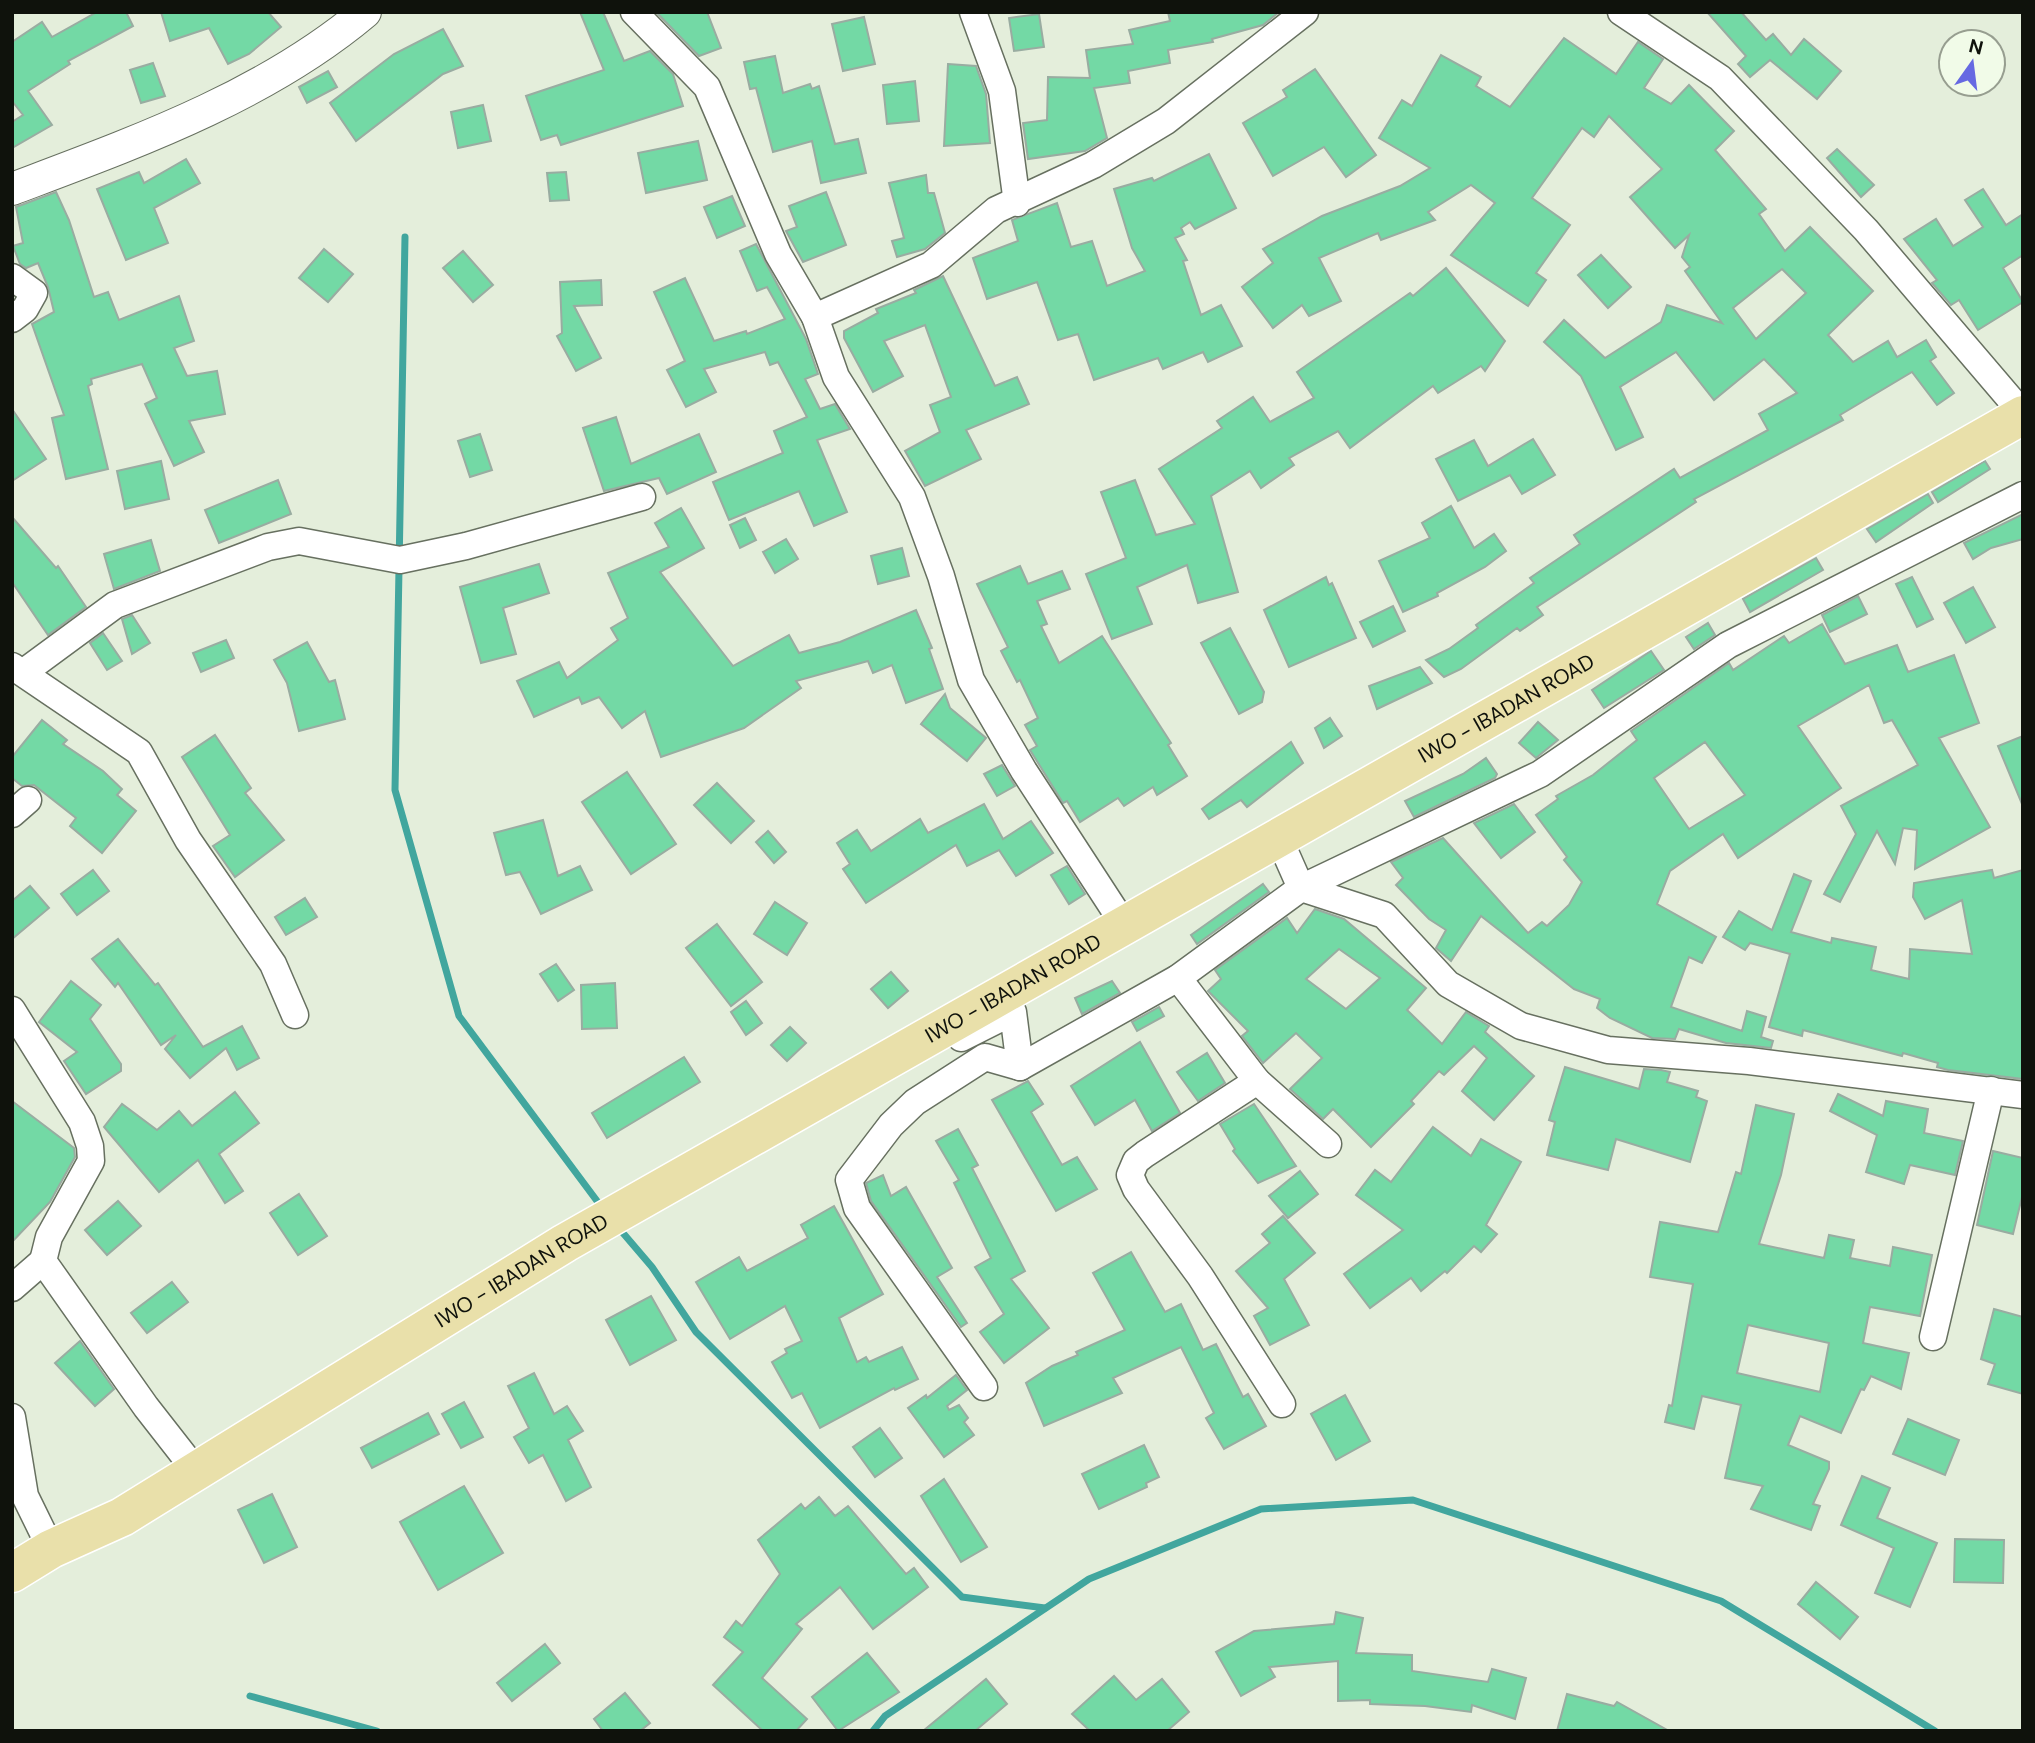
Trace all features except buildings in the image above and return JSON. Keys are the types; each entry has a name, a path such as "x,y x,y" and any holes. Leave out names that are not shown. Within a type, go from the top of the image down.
{"main road":[{"name":"IWO - IBADAN ROAD","path":"12,1573 51,1549 122,1517 565,1243 1123,923 2023,414"}],"street":[{"path":"12,189 128,146 267,80 365,12"},
{"path":"634,12 706,87 778,254 815,317 836,377 912,497 941,576 971,680 1024,771 1123,923"},
{"path":"973,12 1002,91 1017,203"},
{"path":"815,317 931,265 996,210 1017,203 1093,165 1166,121 1305,12"},
{"path":"1621,12 1720,78 1866,230 2023,414"},
{"path":"12,277 34,293 25,309 12,319"},
{"path":"984,1387 857,1208 849,1180 891,1125 925,1096 985,1057 1020,1068 1178,978 1301,888 1540,774 1728,645 2023,495"},
{"path":"296,1015 273,964 188,839 139,752 18,669 116,605 268,547 299,541 400,560 466,546 642,497"},
{"path":"1278,836 1301,888 1384,915 1448,984 1521,1026 1608,1050 1749,1061 2023,1095"},
{"path":"1178,978 1257,1081 1328,1144"},
{"path":"12,1010 82,1122 90,1146 91,1161 50,1237 43,1261 12,1288"},
{"path":"650,1195 1013,1012 1020,1068"},
{"path":"1257,1081 1144,1154 1136,1161 1130,1175 1136,1189 1200,1276 1282,1404"},
{"path":"1933,1336 1991,1090"},
{"path":"43,1261 146,1407 196,1471"},
{"path":"12,1417 25,1496 51,1549"}],"waterway":[{"path":"405,237 395,790 459,1016 603,1209"},
{"path":"617,1226 652,1267 696,1332 962,1597 1045,1608"},
{"path":"873,1731 885,1716 1089,1579 1261,1509 1413,1500 1721,1601 1935,1731"},
{"path":"250,1696 377,1731"}]}
